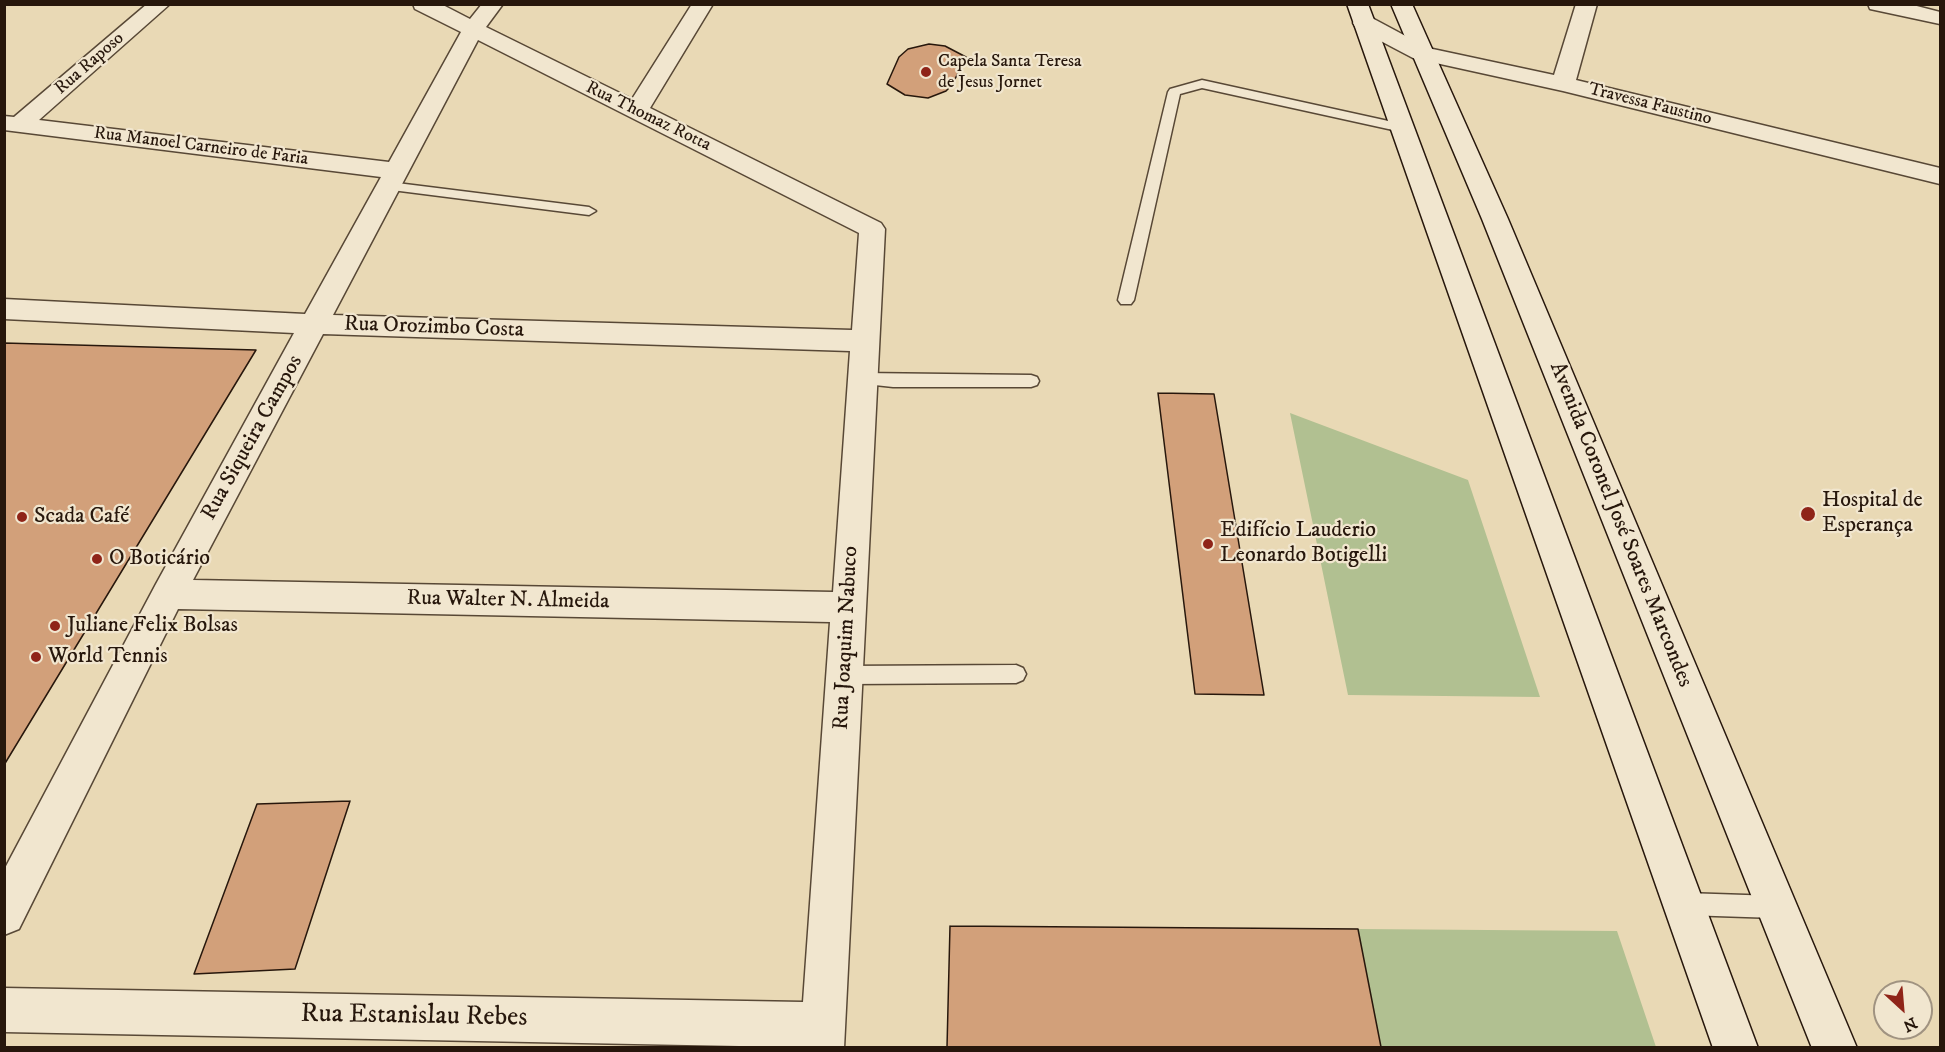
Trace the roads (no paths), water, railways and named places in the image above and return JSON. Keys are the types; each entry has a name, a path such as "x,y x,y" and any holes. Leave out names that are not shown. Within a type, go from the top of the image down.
{"street":[{"name":"Rua Raposo","path":"13,123 160,4"},
{"name":"Rua Thomaz Rotta","path":"423,4 872,229"},
{"name":"Rua Siqueira Campos","path":"4,914 168,594 473,30 493,4"},
{"path":"636,111 703,4"},
{"name":"Avenida Coronel José Soares Marcondes","path":"1401,4 1495,219 1835,1047"},
{"path":"1563,84 1587,4"},
{"path":"1878,4 1941,18"},
{"path":"1361,14 1737,1047"},
{"name":"Travessa Faustino","path":"1361,14 1421,53 1563,84 1941,176"},
{"name":"Rua Manoel Carneiro de Faria","path":"13,123 393,179"},
{"name":"Rua Joaquim Nabuco","path":"823,1036 872,229"},
{"name":"Rua Orozimbo Costa","path":"4,309 315,324 864,341"},
{"name":"Rua Walter N. Almeida","path":"168,594 849,608"},
{"name":"Rua Estanislau Rebes","path":"4,1010 823,1036"}],"lane":[{"path":"1126,300 1174,92 1202,84 1402,128"},
{"path":"393,179 589,211"},
{"path":"862,379 1031,381"},
{"path":"846,675 1016,674"},
{"path":"1685,904 1776,907"}],"place":[{"name":"Capela Santa Teresa de Jesus Jornet","path":"926,72"},
{"name":"Hospital de Esperança","path":"1808,514"},
{"name":"Scada Café","path":"22,517"},
{"name":"Edifício Lauderio Leonardo Botigelli","path":"1208,544"},
{"name":"O Boticário","path":"97,559"},
{"name":"Juliane Felix Bolsas","path":"55,626"},
{"name":"World Tennis","path":"36,657"}]}
